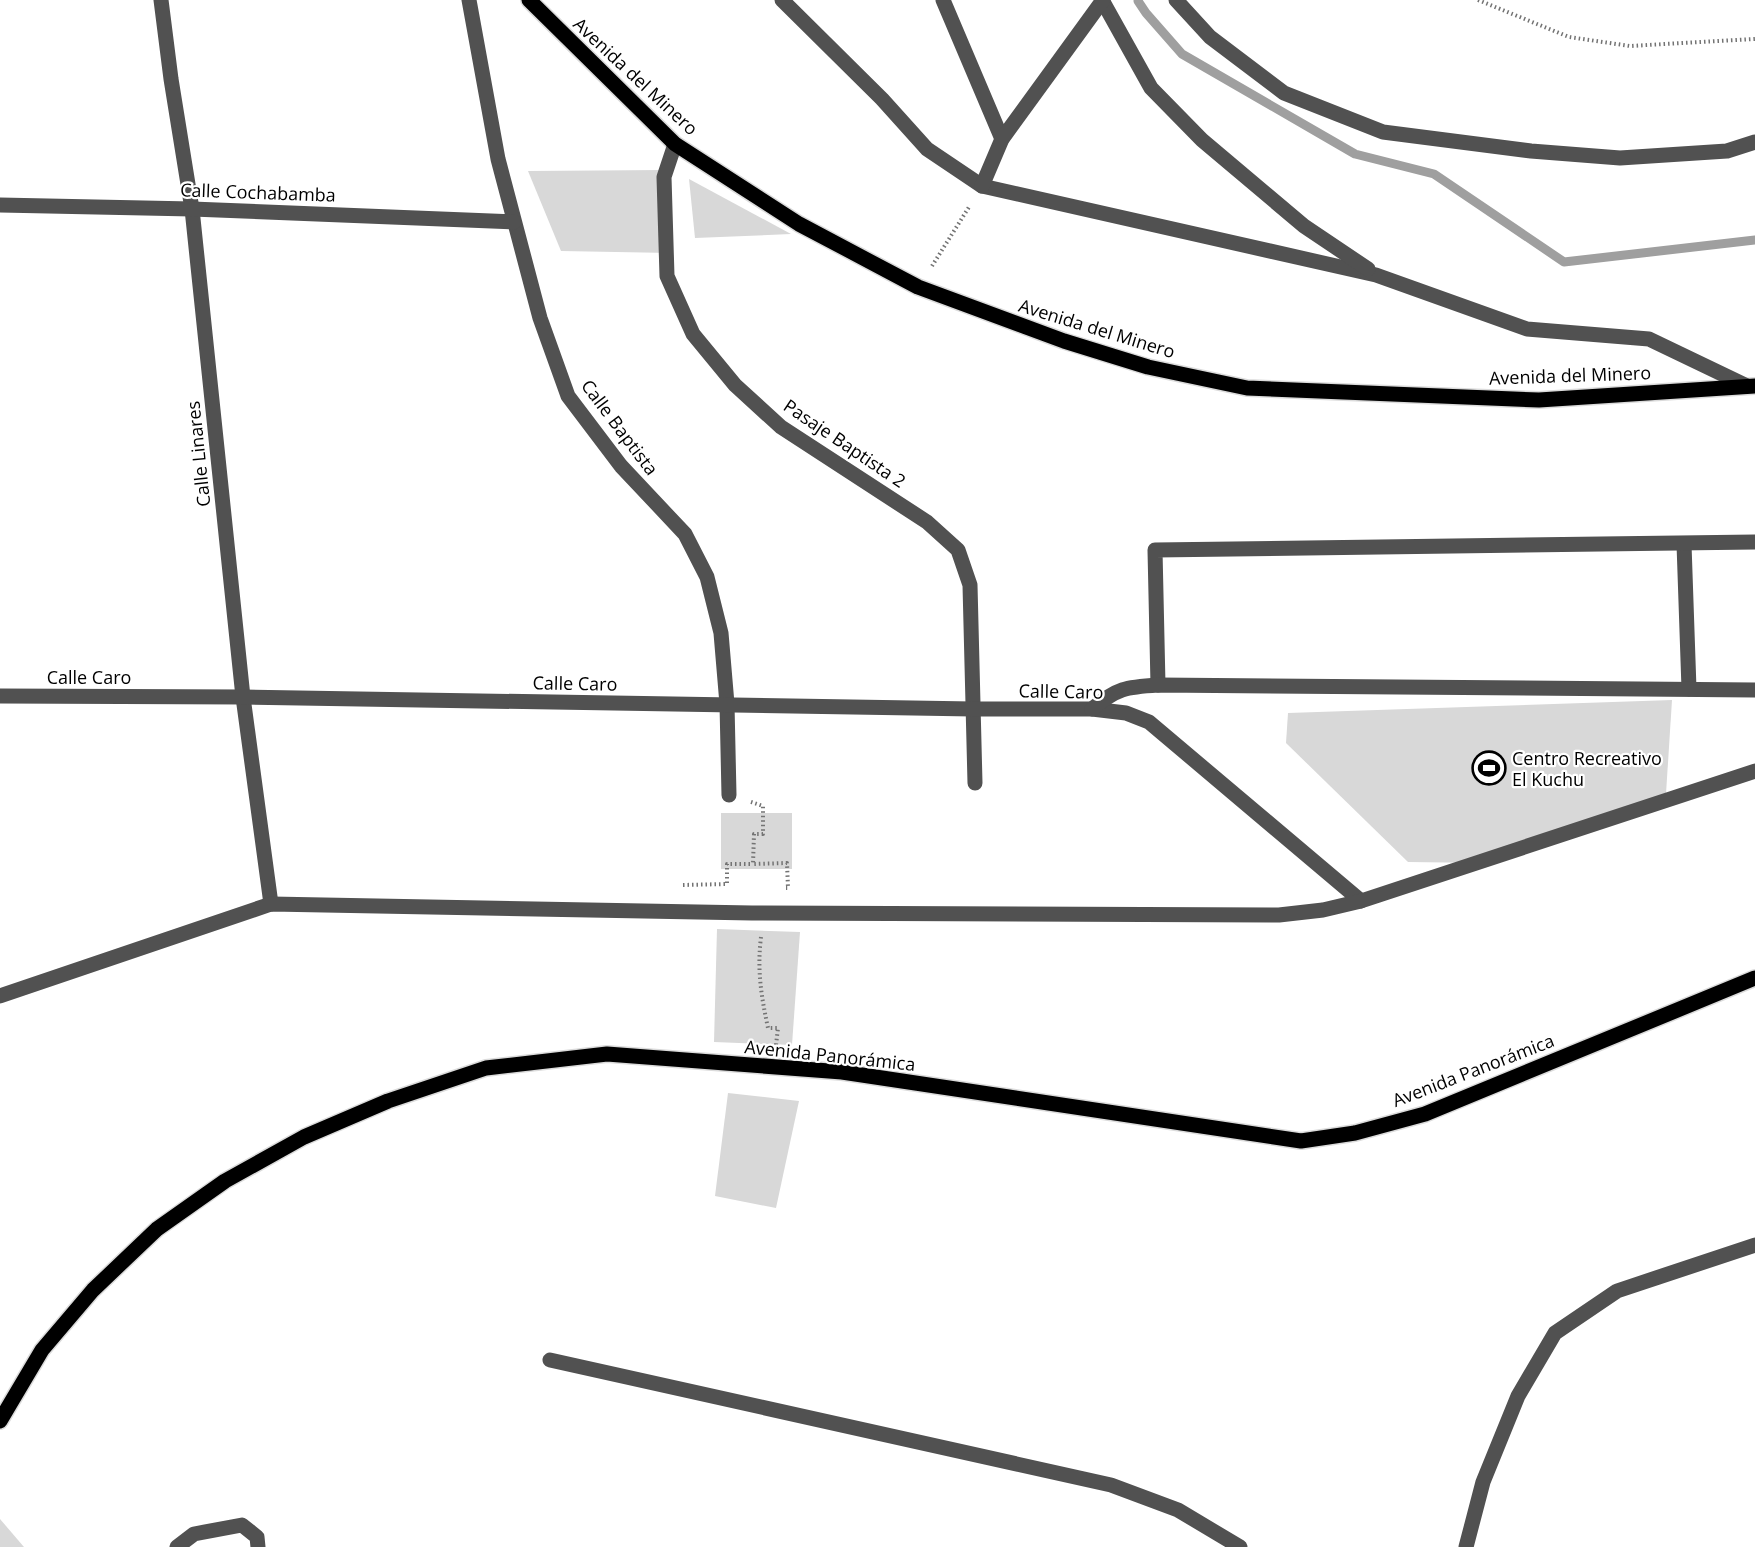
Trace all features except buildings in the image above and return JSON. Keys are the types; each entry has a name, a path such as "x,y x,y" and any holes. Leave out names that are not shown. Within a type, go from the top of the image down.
{"main road":[{"name":"Avenida del Minero","path":"529,0 675,144 799,224 918,287 1064,341 1148,367 1247,388 1539,400 1751,386"},
{"name":"Avenida Panorámica","path":"0,1421 42,1350 93,1290 157,1229 225,1181 304,1137 388,1101 486,1068 607,1054 842,1072 1301,1141 1355,1133 1425,1114 1755,978"}],"street":[{"name":"Calle Linares","path":"161,0 192,209 243,697 271,904"},
{"name":"Calle Baptista","path":"469,0 498,159 540,318 568,396 621,466 685,534 707,577 722,633 727,704 729,795"},
{"path":"782,0 882,99 927,150 982,186 1376,275 1527,329 1649,339 1751,386"},
{"path":"943,0 1002,139"},
{"path":"982,186 1002,139 1102,0 1152,88 1202,140 1304,226 1376,275"},
{"path":"1176,0 1210,37 1284,93 1383,132 1532,151 1620,158 1727,151 1755,142"},
{"name":"Pasaje Baptista 2","path":"675,144 664,177 667,276 693,334 735,386 781,427 927,522 958,550 970,585 975,783"},
{"name":"Calle Cochabamba","path":"0,205 192,209 514,222"},
{"path":"1158,685 1155,550 1755,542"},
{"path":"1684,544 1689,689"},
{"path":"1092,709 1109,694 1132,687 1158,685 1755,690"},
{"name":"Calle Caro","path":"0,696 243,697 1092,709 1126,713 1149,722 1361,901"},
{"path":"0,996 271,904 752,913 1280,915 1323,910 1361,901 1755,771"},
{"path":"1466,1547 1482,1482 1518,1396 1555,1333 1617,1291 1755,1245"},
{"path":"550,1360 1111,1485 1178,1510 1240,1547"},
{"path":"177,1547 194,1534 242,1525 257,1537 258,1547"}],"path":[{"path":"1478,0 1569,38 1630,46 1755,39"},
{"path":"918,287 982,186"},
{"path":"729,795 763,806 763,834 754,834 753,864"},
{"path":"727,864 787,863"},
{"path":"758,964 761,998 768,1028 777,1028"}],"shaded area":[{"path":"663,170 671,253 561,251 528,171"},
{"path":"689,179 791,234 695,238"},
{"name":"Centro Recreativo El Kuchu","path":"1672,700 1666,794 1485,863 1408,862 1286,743 1288,713"},
{"path":"721,813 792,813 792,869 721,869"},
{"path":"717,929 800,932 792,1045 714,1042"},
{"path":"728,1093 799,1101 776,1208 715,1196"},
{"path":"0,1519 24,1547 0,1547"}],"waterway":[{"path":"1138,1 1182,54 1355,154 1434,174 1564,262 1755,240"}],"place":[{"name":"Centro Recreativo El Kuchu","path":"1489,768"}]}
